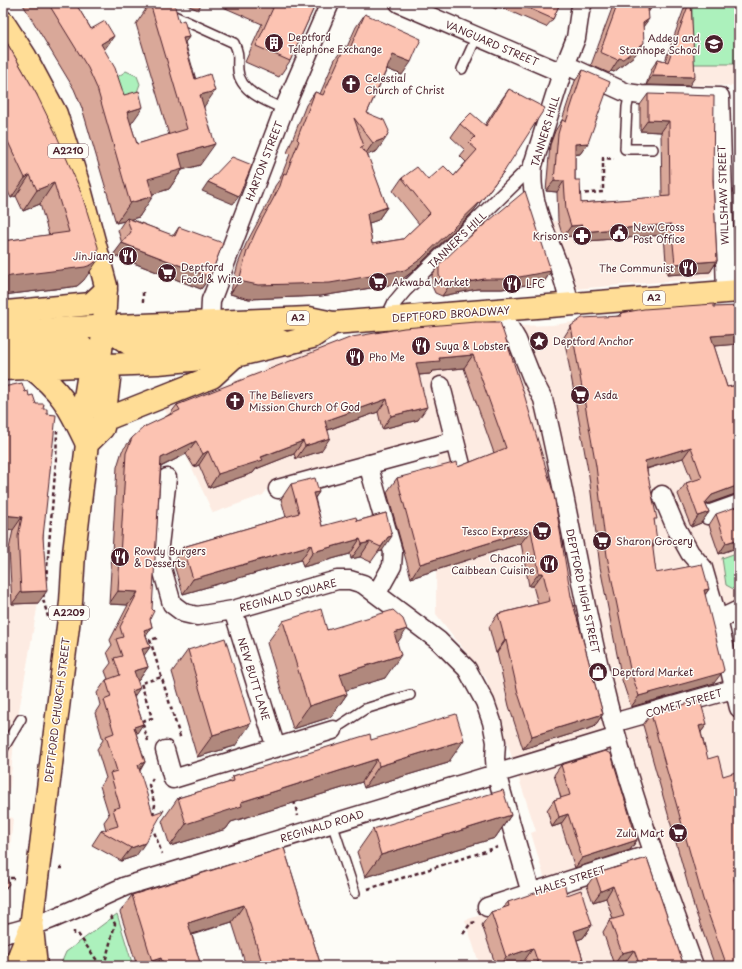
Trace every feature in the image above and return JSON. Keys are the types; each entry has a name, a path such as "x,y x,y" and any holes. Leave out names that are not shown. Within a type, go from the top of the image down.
{"main road":[{"name":"A2210","path":"3,22 25,56 56,114 80,189 106,290 104,327 99,365"},
{"path":"3,314 6,312 91,304 106,290"},
{"name":"A2","path":"569,305 732,292"},
{"name":"DEPTFORD BROADWAY","path":"104,327 309,318 333,323 569,305"},
{"name":"DEPTFORD BROADWAY","path":"99,365 163,363 235,356 312,337 333,323"},
{"path":"104,327 133,346 182,344 270,336 287,344"},
{"name":"A2","path":"3,333 104,327"},
{"path":"3,350 81,346 99,365 109,379 103,428 87,444 59,392 30,367"},
{"path":"104,420 212,377 235,356"},
{"name":"A2","path":"3,369 99,365"},
{"name":"DEPTFORD CHURCH STREET","path":"36,966 31,927 71,602 74,553 87,444 82,418 88,379 99,365"},
{"name":"DEPTFORD CHURCH STREET","path":"16,966 17,960 31,927"}],"street":[{"name":"HARTON STREET","path":"210,322 211,300 284,109 330,3"},
{"name":"VANGUARD STREET","path":"399,3 477,36 630,93 641,95 720,97"},
{"name":"TANNERS HILL","path":"569,305 567,289 532,190 534,165 564,69 576,38 580,11 583,3"},
{"name":"WILLSHAW STREET","path":"720,97 732,292"},
{"name":"TANNER'S HILL","path":"387,319 396,302 405,290 534,165"},
{"name":"DEPTFORD HIGH STREET","path":"500,310 517,340 532,378 543,399 599,667 615,730 654,854 694,966"},
{"path":"441,386 461,465"},
{"path":"278,489 455,441"},
{"path":"368,464 393,552 392,566 377,593"},
{"name":"REGINALD SQUARE","path":"167,478 158,554 172,604 184,613 197,616 233,610 337,580 350,580 363,584 377,593 439,641 467,669 485,702 492,722 496,742 496,773 531,892"},
{"name":"COMET STREET","path":"615,730 736,689 703,568 690,553 676,528 662,495"},
{"path":"708,515 739,504"},
{"name":"NEW BUTT LANE","path":"233,610 276,748"},
{"path":"718,620 739,610"},
{"path":"736,689 739,708"},
{"path":"165,750 173,779 334,730"},
{"name":"REGINALD ROAD","path":"3,934 31,927 62,916 126,886 496,773 615,730"},
{"name":"HALES STREET","path":"487,907 654,854"}],"lane":[{"path":"146,3 234,42 239,53 238,70 242,84 267,102 284,109"},
{"path":"462,70 477,36"},
{"path":"630,93 627,108 625,149 652,149"},
{"path":"334,730 365,709 410,695"},
{"path":"3,749 21,719"},
{"path":"332,823 355,893"}],"path":[{"path":"572,194 603,192 603,158 625,159 625,149"},
{"path":"143,292 143,302"},
{"path":"46,612 44,599 52,513 57,430"},
{"path":"157,638 150,640 162,677 183,744 152,753 142,721 152,718 141,683 162,677"},
{"path":"157,772 148,785 155,805 152,825 162,854"},
{"path":"293,798 299,818"},
{"path":"355,893 516,842"},
{"path":"59,868 66,868"},
{"path":"10,878 15,878"},
{"path":"102,966 115,924 109,913"},
{"path":"74,931 74,936"},
{"path":"78,934 102,966"}],"shaded area":[{"name":"Addey and Stanhope School","path":"687,3 739,3 739,86 691,85"},
{"path":"711,203 714,270 712,275 708,278 574,289 548,222"},
{"path":"739,307 739,600 711,613 739,700 739,966 480,966 465,920 547,894 545,880 531,833 536,831 486,678 436,614 437,436 274,479 263,495 213,513 164,408 262,370 271,360 353,339 491,327 552,325 624,315"},
{"path":"3,398 34,550 38,603 14,739 10,786 3,804"},
{"path":"3,816 13,818 6,889 3,897"}],"green space":[{"name":"Addey and Stanhope School","path":"692,3 737,3 738,64 692,64"},
{"path":"126,71 137,76 140,84 137,92 129,96 121,95 116,78"},
{"path":"739,552 739,592 726,585 722,558"},
{"path":"117,914 133,966 60,966 66,952"}],"building":[{"path":"48,3 77,3 76,4 91,29 105,21 114,36 101,44 115,68 124,95 139,91 143,107 127,112 137,144 187,129 150,3 174,3 179,22 184,20 189,37 183,38 195,79 210,74 215,91 200,95 215,144 179,154 183,169 148,179 153,196 130,203 97,88 88,68"},
{"path":"262,3 316,3 290,61 256,46 273,8"},
{"path":"517,3 560,3 553,19"},
{"path":"618,3 654,4 648,9 649,19 643,23 644,43 623,59 619,58 618,60 600,52"},
{"path":"689,3 691,3 695,77 652,76 658,59 668,62"},
{"path":"365,14 421,39 411,62 393,55 367,113 384,120 389,131 386,138 373,143 354,118 364,146 360,148 367,153 387,207 367,214 372,244 403,239 430,213 402,178 417,167 428,180 444,166 454,176 477,150 469,143 475,137 460,124 471,113 486,126 509,89 545,108 505,170 482,200 421,259 405,270 330,283 258,285 239,281 247,251 280,186 284,173 286,174 299,141 297,139 315,92 323,95 345,46 350,48"},
{"path":"3,36 37,95 81,192 98,247 98,260 91,265 3,277 3,241 69,232 54,183 37,190 30,175 25,178 3,131 3,122 7,124 3,117"},
{"path":"583,70 610,82 588,143 575,144 575,180 580,180 581,203 670,196 669,121 648,120 648,94 714,96 713,180 717,261 675,264 671,224 582,232 582,225 571,226 566,210 564,181 554,181 558,134 562,120 566,122"},
{"path":"232,157 252,165 239,196 208,182"},
{"path":"525,191 551,271 509,279 484,279 449,286 442,282 439,275 439,265 461,244"},
{"path":"127,218 175,236 179,227 223,243 210,277 122,243 131,232"},
{"path":"714,304 714,307 739,306 739,334 711,336 727,387 739,385 739,485 712,495 705,503 709,512 698,516 686,483 702,478 691,447 645,461 657,519 654,519 657,541 652,541 656,573 702,564 709,589 704,590 724,670 722,673 639,696 630,669 607,556 596,466 571,326 582,318 621,316 621,313 644,309"},
{"path":"476,322 500,322 524,394 554,495 571,596 603,714 532,736 518,693 506,640 498,614 550,601 543,573 539,573 531,530 420,564 397,478 457,462 458,467 506,448 473,355 439,358 440,361 416,363 427,407 391,416 387,399 325,421 330,438 305,446 303,441 261,457 263,460 218,474 208,451 203,454 196,441 161,458 152,609 154,611 150,619 152,627 144,630 150,647 142,649 148,667 134,671 140,688 132,691 143,724 134,727 145,762 138,765 153,814 164,810 145,843 131,848 101,831 118,826 113,809 120,807 110,773 117,771 106,736 114,733 104,700 111,697 106,680 120,675 114,658 122,656 116,639 123,637 120,627 138,592 118,591 126,453 132,438 144,427 180,410 177,405 352,337 404,328"},
{"path":"22,383 25,392 28,391 29,396 33,395 36,404 44,404 43,409 47,409 47,414 56,415 43,537 47,591 21,592 18,536 22,517 3,515 3,387"},
{"path":"315,478 319,492 313,493 322,526 356,517 357,521 386,513 392,536 388,537 381,547 370,542 362,544 360,539 313,552 311,545 193,579 183,547 299,513 291,484"},
{"path":"739,506 739,539 726,543 716,514"},
{"path":"321,609 327,630 393,610 403,619 407,629 394,633 401,655 340,674 347,694 309,706 283,621"},
{"path":"225,638 251,723 213,735 188,650"},
{"path":"700,700 707,724 699,726 708,759 718,756 723,776 739,771 739,878 734,879 739,896 739,966 727,966 703,899 651,714"},
{"path":"456,714 464,740 379,766 377,759 241,802 242,806 186,824 178,798 234,781 233,776 370,734 371,740"},
{"path":"605,751 611,754 637,840 582,858 568,814 559,817 554,800 570,795 561,765"},
{"path":"503,790 511,815 381,855 373,829"},
{"path":"284,848 321,966 263,966 244,905 188,923 201,966 164,966 161,958 152,961 132,895"},
{"path":"647,858 684,966 640,966 634,950 622,953 610,920 624,916 613,886 601,891 595,874"},
{"path":"3,868 9,884 3,890"},
{"path":"564,883 567,895 581,890 592,925 574,931 585,966 539,966 533,948 506,957 491,912 509,906 508,902"}],"place":[{"name":"Deptford Telephone Exchange","path":"274,43"},
{"name":"Addey and Stanhope School","path":"714,44"},
{"name":"Celestial Church of Christ","path":"351,84"},
{"name":"New Cross Post Office","path":"619,233"},
{"name":"Krisons","path":"582,236"},
{"name":"JinJiang","path":"128,256"},
{"name":"The Communist","path":"688,268"},
{"name":"Deptford Food & Wine","path":"167,273"},
{"name":"Akwaba Market","path":"378,282"},
{"name":"LFC","path":"512,284"},
{"name":"Deptford Anchor","path":"539,341"},
{"name":"Suya & Lobster","path":"421,346"},
{"name":"Pho Me","path":"355,357"},
{"name":"Asda","path":"580,395"},
{"name":"The Believers Mission Church Of God","path":"235,401"},
{"name":"Tesco Express","path":"542,531"},
{"name":"Sharon Grocery","path":"602,541"},
{"name":"Rowdy Burgers & Desserts","path":"120,557"},
{"name":"Chaconia Caibbean Cuisine","path":"549,564"},
{"name":"Deptford Market","path":"598,672"},
{"name":"Zulu Mart","path":"678,833"}]}
